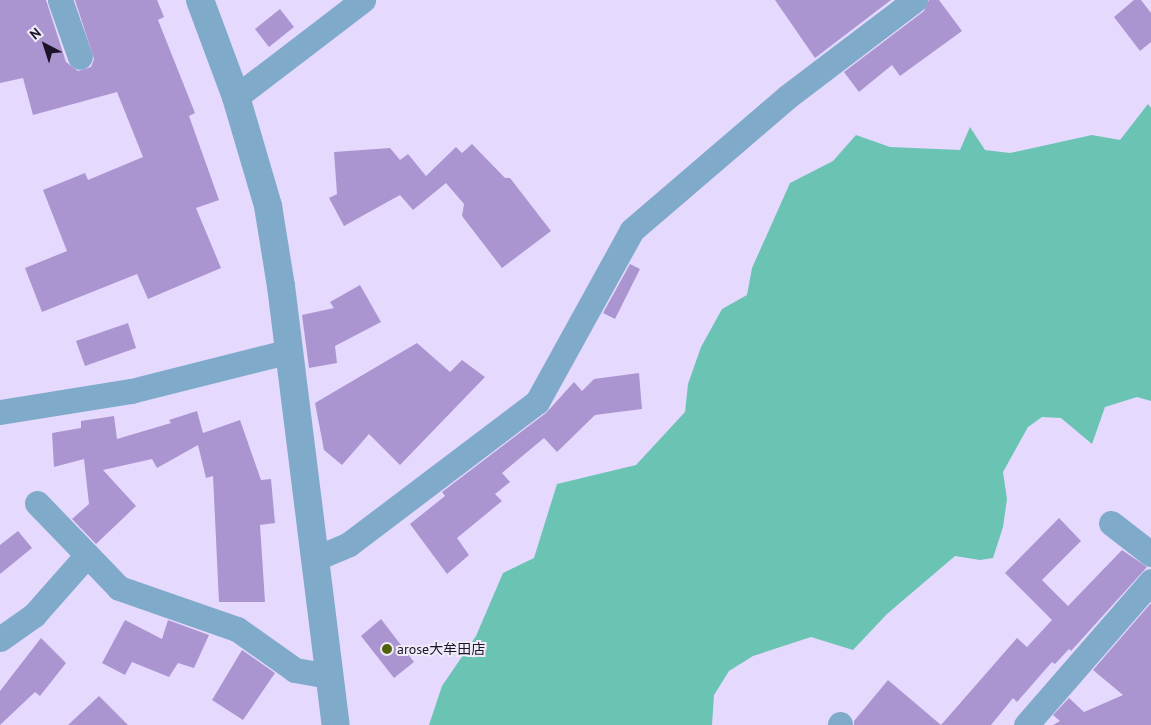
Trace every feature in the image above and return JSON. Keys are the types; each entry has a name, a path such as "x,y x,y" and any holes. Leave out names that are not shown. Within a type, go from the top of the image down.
{"street":[{"path":"60,0 80,57"},
{"path":"200,0 236,97 268,206 290,351 314,559 336,725"},
{"path":"236,97 362,0"},
{"path":"314,559 349,544 537,402 632,230 787,97 915,0"},
{"path":"0,427 11,410 131,391 290,351"},
{"path":"37,503 119,588 237,629 295,670 330,676"},
{"path":"1111,523 1151,554"},
{"path":"0,639 34,615 87,555"},
{"path":"1026,725 1151,581"}],"shaded area":[{"path":"1148,104 1151,108 1151,401 1137,397 1105,407 1092,444 1061,418 1042,417 1028,427 1003,472 1007,499 1003,527 993,558 980,560 955,556 887,614 853,650 811,637 753,656 729,671 714,695 712,725 429,725 442,686 476,636 503,573 534,558 557,484 636,465 685,412 688,384 701,347 722,309 747,295 752,268 790,183 833,161 856,135 890,147 960,150 970,127 985,150 1010,153 1092,135 1120,140"}],"building":[{"path":"0,0 46,0 66,62 78,71 91,67 94,59 75,0 157,0 164,17 158,20 195,113 189,116 219,200 196,208 221,268 148,299 137,274 42,312 25,268 67,251 43,190 85,173 88,180 143,157 117,92 33,115 23,78 0,83"},
{"path":"775,0 891,0 815,58"},
{"path":"929,0 939,0 962,31 900,76 892,65 859,92 844,72 924,11"},
{"path":"1134,0 1141,0 1151,13 1151,42 1140,51 1114,17"},
{"path":"280,9 294,27 269,47 255,29"},
{"path":"472,144 505,178 510,178 551,231 502,268 462,216 464,204 446,183 413,210 400,195 344,226 329,198 337,194 334,152 390,148 400,160 408,154 426,176 456,147 462,153"},
{"path":"630,264 640,269 615,319 603,313"},
{"path":"360,285 381,322 335,346 337,363 309,368 302,315 334,308 330,302"},
{"path":"128,323 136,348 85,366 76,341"},
{"path":"417,343 450,372 462,360 485,377 400,465 369,434 342,465 324,450 315,403"},
{"path":"639,373 642,409 595,415 557,452 544,438 502,473 510,482 495,494 502,501 457,538 469,555 447,574 410,524 445,496 442,492 546,413 574,382 582,391 594,379"},
{"path":"197,411 203,433 240,420 261,480 271,479 275,523 260,525 265,602 219,602 213,476 206,478 198,445 157,468 152,459 103,470 136,506 96,544 72,519 89,504 84,459 54,467 52,433 81,428 81,421 114,416 117,439 171,423 169,420"},
{"path":"1059,518 1081,541 1042,580 1068,606 1122,550 1147,567 1071,651 1069,649 1055,664 1052,662 1017,702 1013,698 991,725 941,725 1017,638 1027,647 1052,620 1005,573"},
{"path":"18,531 32,548 0,574 0,545"},
{"path":"1151,603 1151,725 1053,725 1060,721 1053,715 1069,698 1084,712 1123,695 1093,670"},
{"path":"381,619 414,662 394,678 361,636"},
{"path":"125,620 162,639 168,620 209,635 194,668 178,663 169,677 132,662 125,675 102,663"},
{"path":"41,638 66,663 40,696 35,692 0,725 0,691"},
{"path":"242,650 275,673 243,720 212,700"},
{"path":"888,680 941,725 854,725 854,721"},
{"path":"99,696 128,725 68,725"}],"place":[{"name":"arose大牟田店","path":"387,649"}]}
